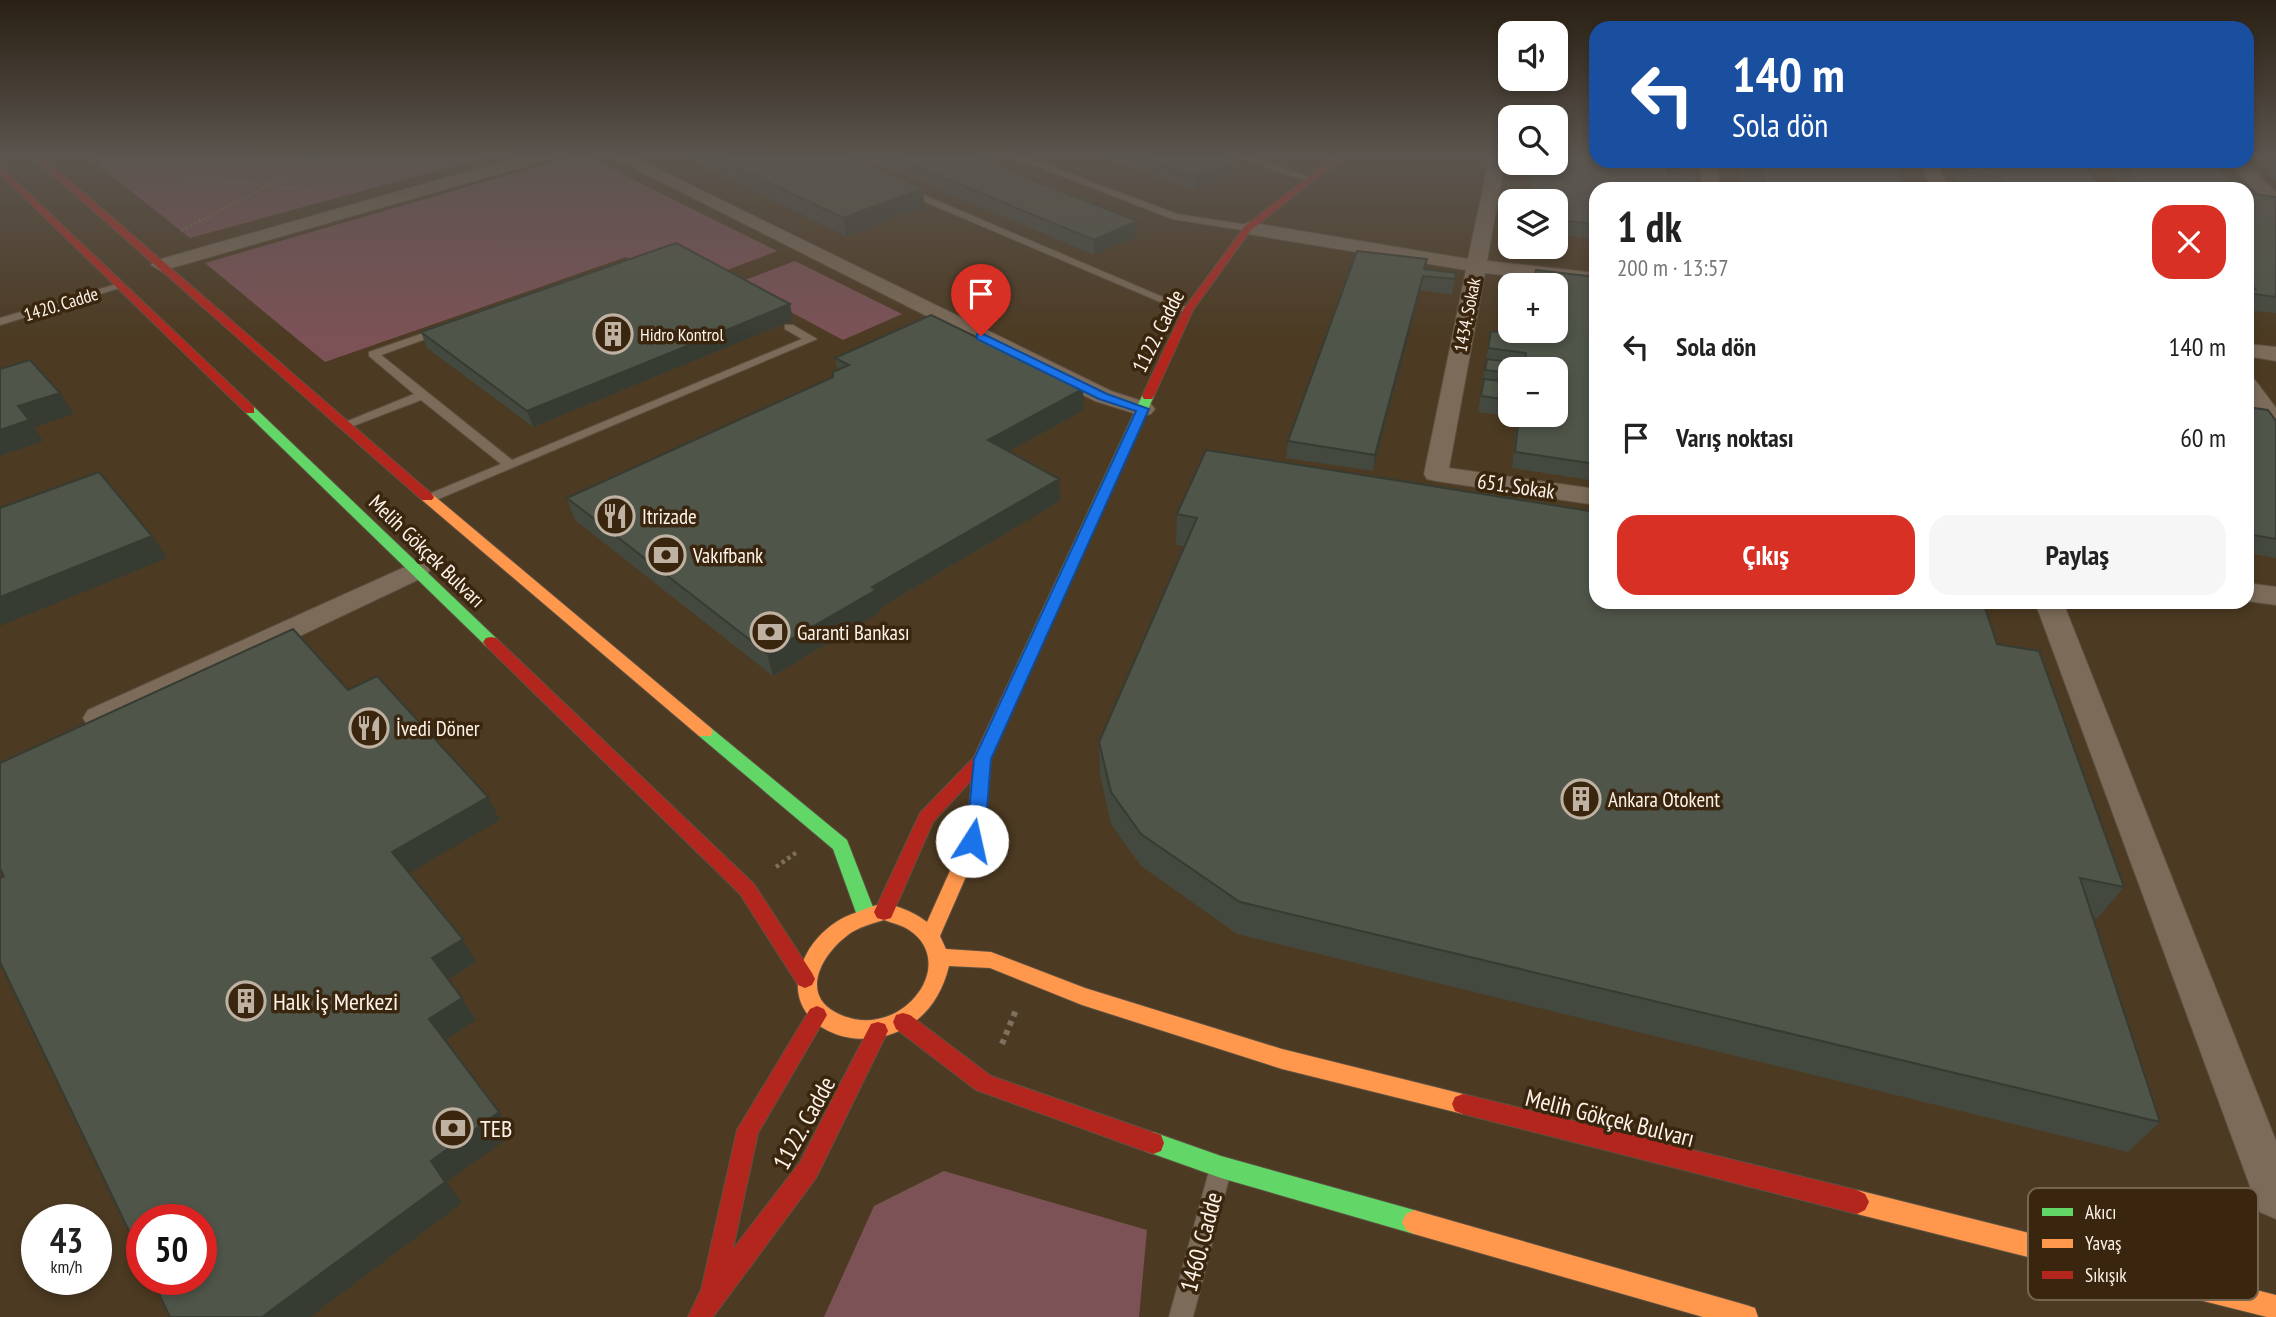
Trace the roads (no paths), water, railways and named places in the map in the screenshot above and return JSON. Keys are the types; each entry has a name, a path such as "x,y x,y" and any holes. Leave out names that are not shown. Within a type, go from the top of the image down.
{"main road":[{"name":"Melih Gökçek Bulvarı","path":"49,216 747,889 805,979"},
{"name":"Melih Gökçek Bulvarı","path":"105,216 429,499 841,845 866,915"},
{"name":"1122. Cadde","path":"884,912 926,818 982,759 1188,310 1248,228 1262,216"},
{"name":"1122. Cadde","path":"930,937 976,833 982,759"},
{"path":"884,912 920,924 940,957 939,981 926,1003 903,1022 878,1031 844,1030 817,1015 808,998 805,979 813,956 831,936 866,915 884,912"},
{"name":"Melih Gökçek Bulvarı","path":"940,957 991,960 1082,996 1282,1059 2028,1245"},
{"name":"1122. Cadde","path":"700,1317 709,1298 748,1130 817,1015"},
{"path":"903,1022 984,1083 1221,1167 1746,1317"},
{"name":"1122. Cadde","path":"709,1298 808,1170 878,1031"},
{"name":"Melih Gökçek Bulvarı","path":"2248,1300 2276,1307"}],"street":[{"path":"161,265 330,216"},
{"path":"740,216 1103,396 1143,409"},
{"name":"1434. Sokak","path":"1436,474 1486,216"},
{"path":"1248,228 1476,267 1589,278"},
{"path":"2254,351 2276,354"},
{"path":"2254,394 2276,424"},
{"name":"651. Sokak","path":"1436,474 1589,496"},
{"path":"76,729 416,570"},
{"path":"2254,593 2276,596"},
{"path":"2052,609 2276,1197"}],"lane":[{"path":"967,216 1188,310"},
{"path":"1174,216 1248,228"},
{"name":"1420. Cadde","path":"0,322 121,286"},
{"path":"449,327 373,354 510,465"},
{"path":"429,499 811,339 789,327"},
{"path":"344,425 424,395"},
{"name":"1460. Cadde","path":"1181,1317 1221,1167"}],"place":[{"name":"Hidro Kontrol","path":"613,334"},
{"name":"Itrizade","path":"615,516"},
{"name":"Vakıfbank","path":"666,555"},
{"name":"Garanti Bankası","path":"770,632"},
{"name":"İvedi Döner","path":"369,728"},
{"name":"Ankara Otokent","path":"1581,799"},
{"name":"Halk İş Merkezi","path":"246,1001"},
{"name":"TEB","path":"453,1128"}]}
